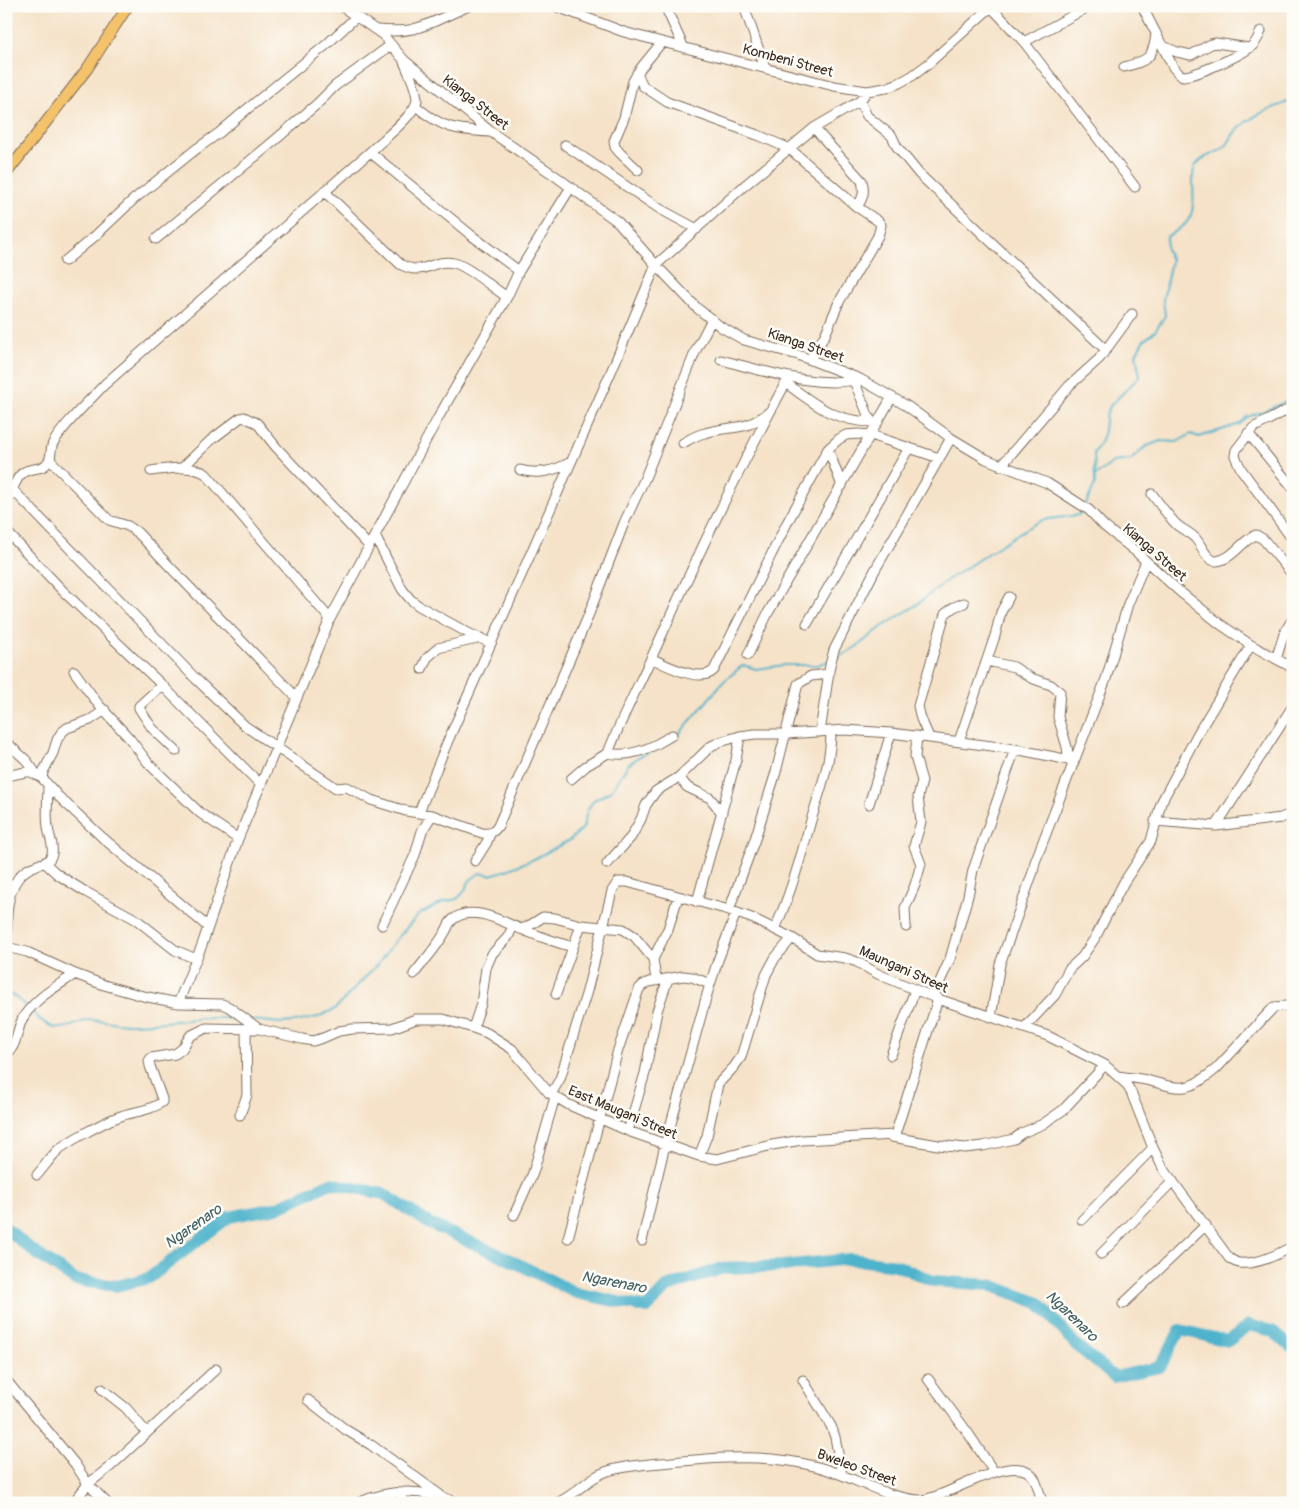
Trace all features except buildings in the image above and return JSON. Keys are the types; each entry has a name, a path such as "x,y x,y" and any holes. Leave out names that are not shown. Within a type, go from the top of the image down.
{"main road":[{"path":"6,174 87,69 128,6"}],"street":[{"name":"Kianga Street","path":"341,6 383,34 404,60 491,132 618,222 697,308 721,327 744,340 810,359 857,380 892,397 951,438 986,459 1047,483 1089,510 1104,526 1179,592 1220,624 1251,645 1293,668"},
{"path":"377,30 396,31 425,26 469,6"},
{"name":"Kombeni Street","path":"555,6 624,32 834,86 867,91 886,88 912,76 927,65 992,6"},
{"path":"665,6 684,48"},
{"path":"744,6 765,68"},
{"path":"992,6 1024,42 1135,187"},
{"path":"1024,42 1090,6"},
{"path":"1142,6 1174,67 1183,76 1201,72 1249,48 1253,45 1261,31"},
{"path":"65,261 133,200 219,133 326,45 356,17"},
{"path":"1124,67 1138,64 1151,55 1154,50 1156,33"},
{"path":"638,170 615,147 614,141 624,118 637,73 662,42"},
{"path":"1163,46 1191,55 1216,43 1249,48"},
{"path":"156,239 335,86 391,45"},
{"path":"6,502 24,472 38,469 50,460 52,445 105,384 400,124 416,106 417,99 415,86 404,60"},
{"path":"637,73 644,86 667,102 790,149 857,207 878,221 881,231 839,302 825,335 810,359"},
{"path":"419,812 447,743 611,372 656,265 744,186 814,128 860,101 867,91"},
{"path":"860,101 867,116 892,136 901,153 919,174 1106,350"},
{"path":"416,106 430,118 451,128 491,132"},
{"path":"814,128 862,181 864,196 857,207"},
{"path":"565,144 660,209 697,229"},
{"path":"370,152 471,235 519,271"},
{"path":"178,1003 208,927 238,839 330,619 438,418 507,298 519,271 551,216 571,187"},
{"path":"324,192 400,264 410,269 418,270 441,263 454,263 507,298"},
{"path":"1002,466 1069,386 1099,359 1132,314"},
{"path":"475,861 490,834 498,826 586,619 624,522 645,478 696,350 712,320"},
{"path":"722,360 788,380 836,383 857,380 875,422"},
{"path":"571,779 586,766 608,753 618,727 719,511 788,380"},
{"path":"788,380 836,416 849,421 875,422"},
{"path":"748,655 768,613 871,435 875,422 892,397"},
{"path":"1293,407 1258,424 1248,433 1236,450 1235,456 1293,540"},
{"path":"683,443 694,436 706,432 741,427 753,423 771,410"},
{"path":"182,468 211,440 240,418 250,419 257,423 276,447 369,546"},
{"path":"1248,433 1293,488"},
{"path":"651,658 680,671 708,674 714,670 788,521 828,450 839,439 858,434 871,435 939,458"},
{"path":"820,732 834,650 856,607 951,438"},
{"path":"807,624 909,448"},
{"path":"828,450 842,486"},
{"path":"50,460 109,520 128,526 137,532 297,698"},
{"path":"520,470 539,473 550,472 571,462"},
{"path":"151,471 182,468 196,469 206,474 330,619"},
{"path":"13,490 196,679 257,735 336,788 347,788 371,800 406,811 432,815 482,833 490,834"},
{"path":"1152,494 1172,520 1197,540 1206,554 1213,560 1219,561 1256,535 1263,539 1293,575"},
{"path":"6,530 64,591 162,685 261,785"},
{"path":"375,536 402,589 410,599 419,606 491,643"},
{"path":"990,1016 1000,964 1072,761 1106,679 1128,604 1146,561"},
{"path":"959,741 1002,612 1009,597"},
{"path":"929,737 921,719 918,706 945,614 954,607 964,603"},
{"path":"1276,659 1284,634 1293,618"},
{"path":"422,668 427,658 438,648 481,638"},
{"path":"1024,1028 1055,995 1069,968 1082,957 1095,938 1124,882 1151,841 1161,803 1198,733 1251,645"},
{"path":"986,661 1014,667 1031,678 1051,685 1060,692 1058,717 1072,761"},
{"path":"74,671 98,704 149,764 200,813 238,839"},
{"path":"642,1241 665,1145 710,984 787,734 798,684 812,676 829,674"},
{"path":"162,685 139,708 152,728 176,751"},
{"path":"1216,826 1293,706"},
{"path":"7,947 7,922 12,889 28,869 46,863 50,859 52,852 42,779 43,772 54,753 61,733 67,728 90,720 105,710"},
{"path":"607,864 631,837 646,805 656,791 679,777 711,746 740,736 845,730 891,733 1015,749 1072,761"},
{"path":"775,930 800,862 827,770 831,752 832,731"},
{"path":"869,804 891,733"},
{"path":"608,753 618,755 639,750 659,743 672,735"},
{"path":"697,902 736,760 740,736"},
{"path":"906,927 905,908 915,886 920,864 914,846 921,822 918,797 922,781 915,757 917,736"},
{"path":"6,742 103,838 208,927"},
{"path":"892,1136 897,1133 935,998 950,959 968,896 973,870 1015,749"},
{"path":"6,776 26,772 42,779"},
{"path":"679,777 687,788 710,798 722,812"},
{"path":"1156,821 1216,826 1281,818 1293,813"},
{"path":"382,925 415,855 422,831 432,815"},
{"path":"46,863 57,874 84,891 137,920 175,950 196,959"},
{"name":"Maungani Street","path":"514,1215 533,1173 553,1095 577,1025 604,928 612,891 618,882 627,882 732,911 754,919 792,938 817,954 845,958 857,962 878,974 935,998 990,1016 1001,1022 1048,1036 1105,1066 1118,1076 1131,1092 1163,1168 1229,1258 1239,1263 1252,1262 1270,1257 1293,1246"},
{"path":"653,959 668,929 678,896"},
{"path":"414,974 444,934 452,920 457,916 467,913 485,915 573,947"},
{"path":"473,1028 481,1004 486,968 492,954 517,927 527,927 543,917 581,925 628,931 653,959 656,980"},
{"path":"556,994 581,925"},
{"path":"699,1156 707,1136 718,1084 734,1067 740,1057 766,975 775,958 792,938"},
{"name":"East Maugani Street","path":"7,947 27,952 75,974 134,993 178,1003 222,1004 229,1006 259,1029 313,1040 346,1030 392,1028 416,1019 443,1019 473,1028 487,1033 512,1049 553,1095 568,1105 628,1131 708,1158 722,1158 772,1145 802,1140 892,1136 965,1148 1014,1139 1022,1133 1043,1124 1063,1110 1105,1066"},
{"path":"6,1055 14,1043 24,1016 42,996 75,974"},
{"path":"568,1238 618,1050 639,989 643,985 656,980 683,976 692,977 710,984"},
{"path":"628,1131 645,1073 657,1011 668,979"},
{"path":"891,1055 915,990"},
{"path":"1118,1076 1150,1081 1175,1088 1189,1086 1205,1078 1216,1069 1274,1007 1286,1006 1293,1008"},
{"path":"37,1175 58,1150 71,1142 117,1117 151,1108 162,1102 150,1066 149,1061 151,1058 175,1054 182,1049 190,1036 206,1028 259,1029"},
{"path":"240,1115 247,1095 246,1029"},
{"path":"1082,1220 1153,1148"},
{"path":"1101,1254 1173,1181"},
{"path":"1123,1304 1206,1225"},
{"path":"73,1503 88,1484 111,1466 216,1369"},
{"path":"928,1379 994,1472"},
{"path":"6,1380 75,1464 88,1484 107,1503"},
{"path":"803,1380 832,1426 842,1475"},
{"path":"102,1390 126,1408 146,1432"},
{"path":"308,1400 346,1430 371,1445 440,1495 458,1503"},
{"name":"Bweleo Street","path":"557,1503 596,1475 608,1471 646,1464 709,1459 774,1458 802,1462 896,1496 921,1501 994,1472 1021,1469 1034,1477 1042,1503"},
{"path":"358,1503 367,1499 401,1493 418,1492 440,1495"},
{"path":"401,1493 402,1503"}],"waterway":[{"path":"1086,504 1095,484 1094,453 1103,437 1106,414 1111,405 1140,376 1136,354 1143,341 1155,331 1165,316 1163,300 1171,260 1166,249 1167,236 1183,226 1191,215 1193,209 1193,171 1195,167 1202,159 1224,147 1242,125 1263,112 1293,100"},
{"path":"1095,476 1113,462 1131,460 1145,447 1160,441 1177,442 1191,434 1199,437 1240,424 1247,417 1293,398"},
{"path":"836,659 915,606 946,581 1019,533 1042,520 1079,515 1082,510"},
{"path":"668,743 675,739 723,682 743,665 756,669 785,665 817,665 829,661"},
{"path":"253,1020 280,1023 295,1022 318,1017 335,1009 379,963 418,915 443,902 457,899 463,893 470,880 480,873 490,875 504,871 534,859 570,840 583,828 587,811 594,800 611,791 628,765 640,756 650,752"},
{"path":"6,994 14,996 27,1007"},
{"path":"31,1011 42,1021 55,1028 68,1027 89,1020 131,1024 211,1018 238,1019"},
{"name":"Ngarenaro","path":"6,1228 30,1249 75,1280 116,1286 149,1278 229,1217 276,1208 331,1183 384,1194 430,1224 504,1257 576,1293 647,1308 667,1287 723,1268 783,1266 850,1259 896,1265 933,1281 990,1285 1039,1303 1076,1345 1114,1377 1160,1367 1180,1330 1228,1341 1249,1325 1272,1331 1293,1348"},
{"name":"Ngarenaro","path":"1289,1345 1293,1342"}]}
